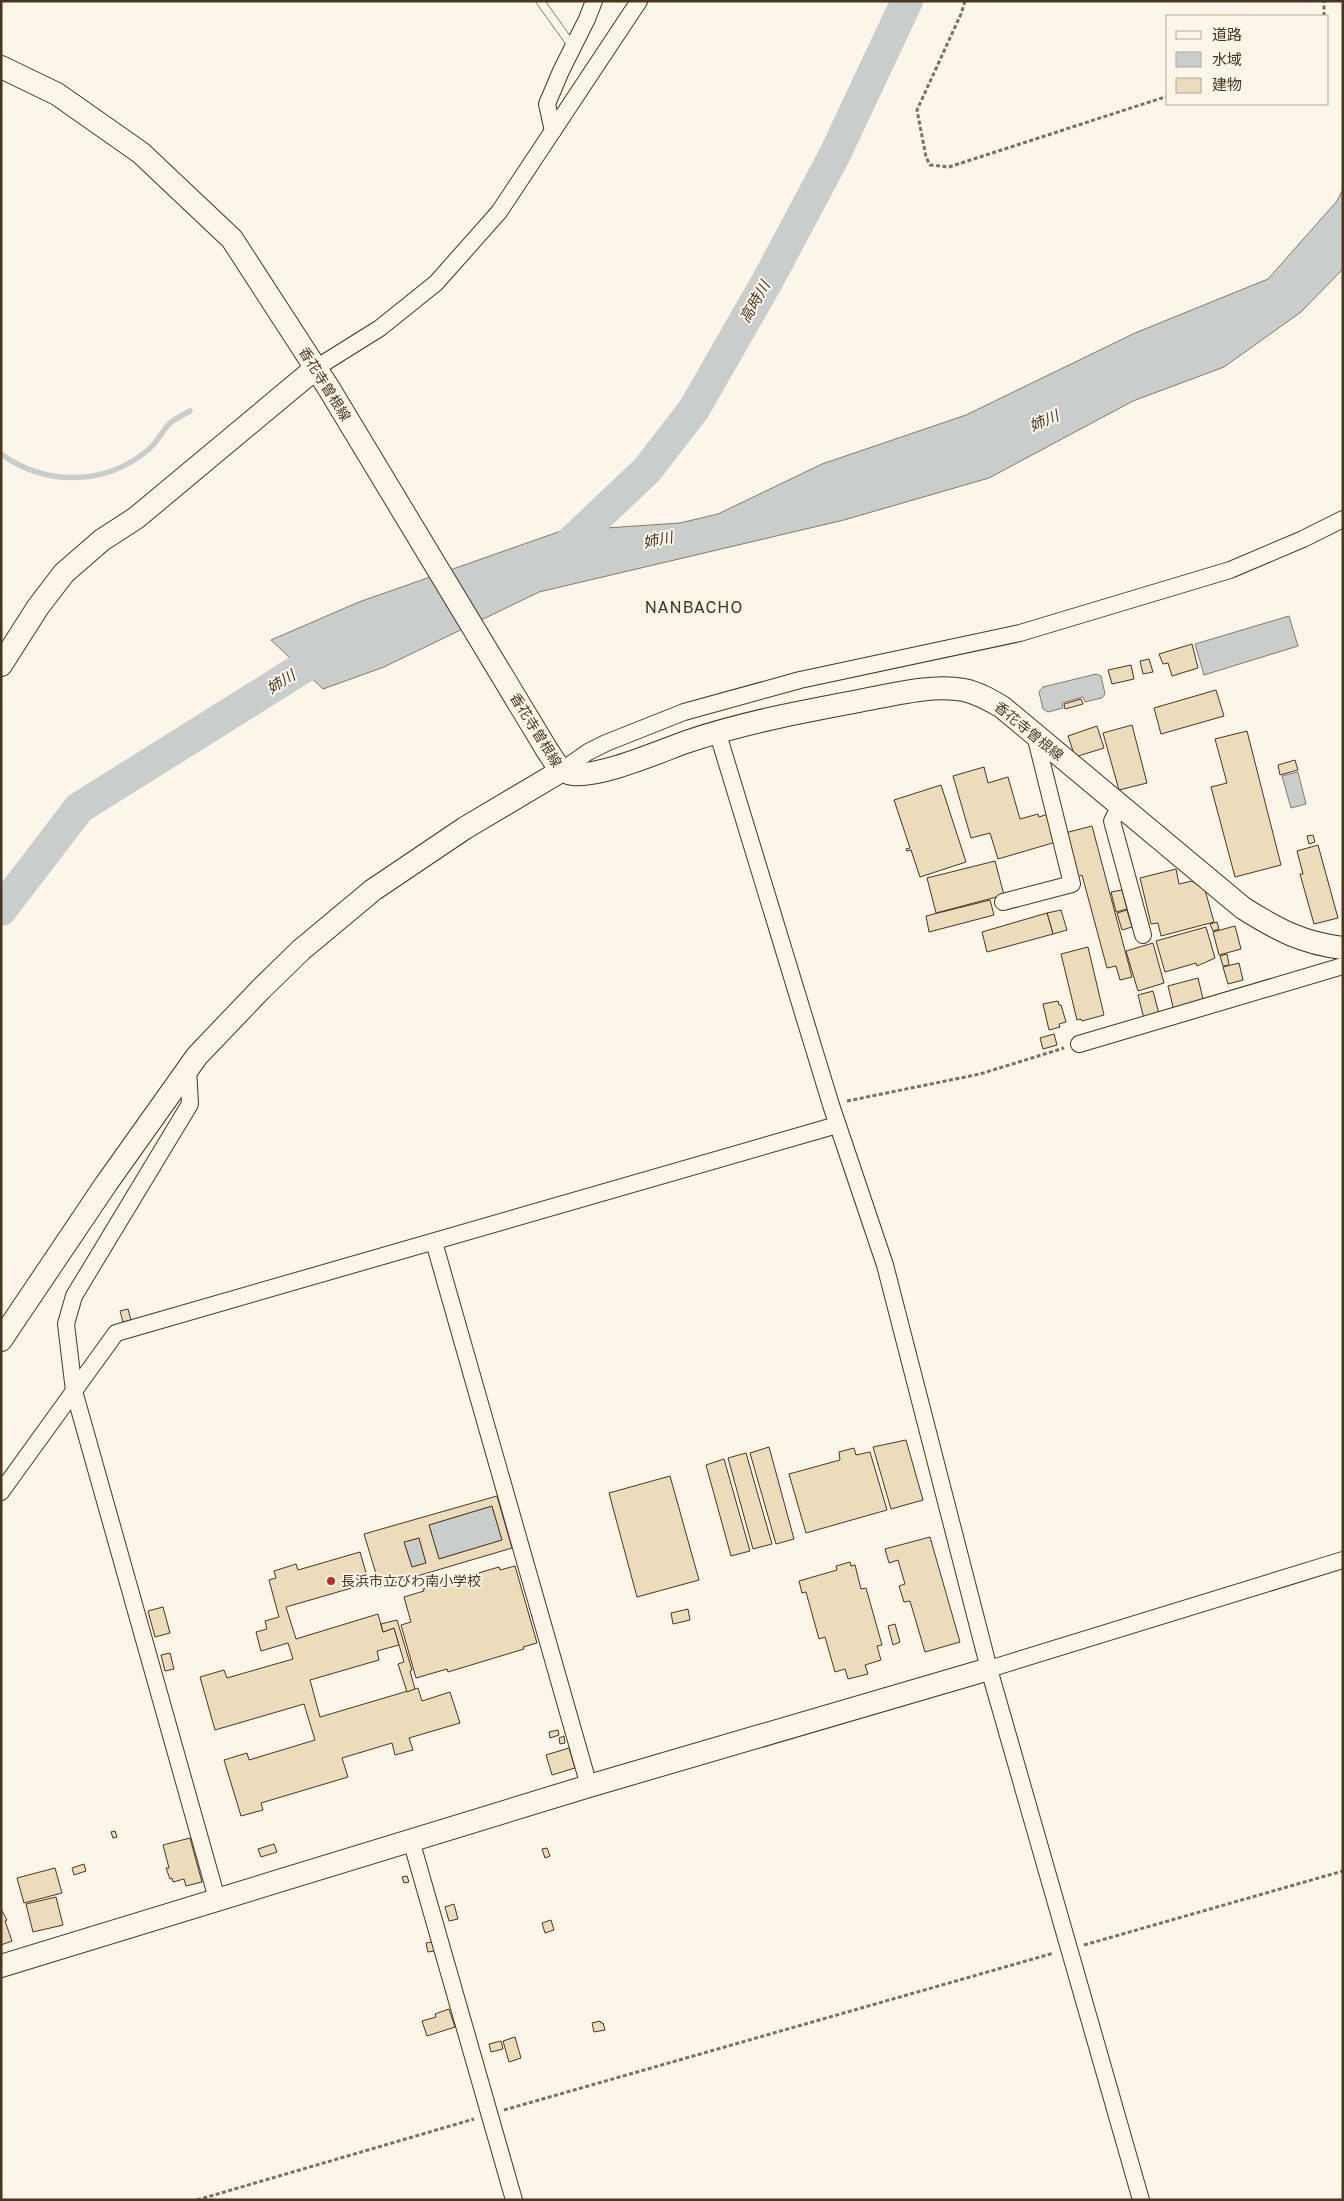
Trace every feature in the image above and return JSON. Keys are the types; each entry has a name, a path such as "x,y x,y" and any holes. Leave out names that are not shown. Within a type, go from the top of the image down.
{"street":[{"path":"553,130 547,104 594,1"},
{"path":"1,664 38,607 64,573 102,540 136,518 322,378 436,283 499,212 639,1"},
{"name":"香花寺曽根線","path":"1,67 57,94 141,153 232,238 322,378 547,750 562,771 572,774 600,771 717,732 764,719 899,693 949,689 964,690 1002,707 1243,908 1279,931 1306,941 1343,948"},
{"path":"1,1340 106,1184 197,1056 301,950 373,890 419,857 493,810 562,771 588,752 684,712 800,680 1020,633 1230,570 1303,539 1343,519"},
{"path":"717,732 837,1124 885,1266 989,1669 1141,2200"},
{"path":"1003,902 1072,884 1035,735"},
{"path":"1120,806 1112,820 1143,935"},
{"path":"1079,1044 1343,966"},
{"path":"188,1068 190,1104 74,1296 66,1324 74,1391 217,1899"},
{"path":"1,1492 116,1333 837,1124"},
{"path":"434,1242 589,1786"},
{"path":"1,1966 410,1840 989,1669 1343,1560"},
{"path":"410,1840 514,2200"}],"lane":[{"path":"540,1 573,47"}],"path":[{"path":"965,1 961,14 917,110 926,157 930,165 949,167 1166,97"},
{"path":"1324,1 1324,15"},
{"path":"831,1104 980,1074 1079,1044"},
{"path":"197,2200 490,2114 1343,1871"}],"water":[{"path":"1343,189 1343,269 1301,312 1224,367 1133,401 989,478 844,520 539,592 384,667 323,689 271,640 359,602 561,531 680,523 718,514 822,464 966,415 1135,333 1268,279 1337,201"},
{"path":"1289,616 1298,646 1204,675 1195,644"},
{"path":"1096,674 1101,676 1105,694 1102,698 1085,702 1083,697 1062,703 1063,708 1048,712 1043,709 1039,692 1043,687"},
{"path":"1298,772 1306,804 1291,808 1282,776"},
{"path":"492,1506 502,1540 439,1559 429,1525"},
{"path":"419,1538 426,1563 412,1567 404,1542"}],"building":[{"path":"1192,644 1198,668 1172,676 1168,663 1163,664 1159,654"},
{"path":"1149,659 1153,672 1143,674 1140,661"},
{"path":"1131,665 1134,679 1112,684 1108,670"},
{"path":"1216,690 1224,716 1161,734 1154,708"},
{"path":"1081,699 1083,704 1065,709 1064,704"},
{"path":"1132,725 1147,783 1119,790 1103,733"},
{"path":"1097,726 1104,748 1075,757 1068,736"},
{"path":"1247,731 1281,865 1235,877 1211,787 1227,783 1215,739"},
{"path":"1295,760 1298,770 1280,775 1278,765"},
{"path":"984,767 988,783 1008,777 1020,819 1038,814 1039,817 1048,814 1056,842 998,859 990,833 971,838 953,776"},
{"path":"941,785 966,862 920,877 911,850 907,851 906,849 910,848 894,800"},
{"path":"1092,826 1132,977 1120,980 1116,966 1107,968 1082,875 1077,877 1065,833"},
{"path":"1313,835 1315,842 1309,844 1307,836"},
{"path":"1318,845 1338,918 1314,924 1300,874 1303,874 1297,851"},
{"path":"995,861 1004,895 936,913 927,878"},
{"path":"1176,869 1179,884 1192,881 1205,890 1214,922 1161,936 1158,923 1151,924 1140,878"},
{"path":"1122,890 1127,909 1116,912 1111,892"},
{"path":"990,900 994,915 929,932 926,916"},
{"path":"1061,910 1067,930 1053,934 1047,913"},
{"path":"1127,910 1132,927 1122,930 1117,913"},
{"path":"1047,913 1053,934 987,952 982,932"},
{"path":"1217,922 1219,929 1213,931 1210,924"},
{"path":"1235,926 1241,949 1219,955 1213,932"},
{"path":"1206,927 1215,958 1197,966 1196,963 1165,972 1156,941"},
{"path":"1153,943 1164,983 1138,991 1126,951"},
{"path":"1088,947 1104,1015 1082,1021 1081,1019 1077,1020 1061,954"},
{"path":"1227,954 1229,965 1223,966 1220,956"},
{"path":"1239,963 1243,980 1228,984 1223,967"},
{"path":"1198,978 1204,1003 1174,1011 1168,986"},
{"path":"1153,991 1159,1014 1144,1019 1138,995"},
{"path":"1058,1001 1066,1022 1059,1024 1060,1027 1049,1030 1043,1004"},
{"path":"1054,1034 1057,1045 1043,1049 1040,1038"},
{"path":"128,1309 131,1320 123,1322 120,1311"},
{"path":"906,1440 923,1500 891,1509 873,1447"},
{"path":"769,1447 794,1539 776,1544 750,1453"},
{"path":"854,1448 856,1455 870,1452 887,1510 806,1533 789,1474 840,1460 839,1452"},
{"path":"746,1453 772,1544 753,1549 728,1458"},
{"path":"724,1459 750,1551 731,1556 706,1465"},
{"path":"670,1476 699,1580 637,1597 609,1493"},
{"path":"497,1496 512,1548 380,1587 364,1534","holes":["492,1506 502,1540 439,1559 429,1525","419,1538 426,1563 412,1567 404,1542"]},
{"path":"930,1537 960,1642 925,1652 910,1601 904,1602 899,1586 905,1584 898,1560 889,1563 885,1549"},
{"path":"360,1552 369,1583 286,1607 296,1639 378,1614 383,1632 394,1628 399,1645 377,1651 379,1660 310,1680 320,1717 418,1688 422,1701 450,1692 460,1723 409,1738 413,1750 395,1755 392,1743 342,1758 348,1777 261,1803 263,1810 241,1816 224,1760 247,1753 249,1760 315,1740 304,1704 215,1730 200,1677 224,1670 227,1678 293,1659 288,1643 261,1651 256,1632 267,1629 265,1621 279,1617 269,1580 276,1578 274,1571 296,1564 298,1570"},
{"path":"850,1562 851,1566 855,1565 861,1589 866,1588 882,1645 877,1646 881,1660 865,1665 868,1674 848,1679 845,1669 835,1672 825,1637 819,1639 806,1592 802,1593 799,1581 837,1570 836,1566"},
{"path":"515,1566 537,1643 523,1647 524,1649 448,1672 447,1669 416,1678 401,1625 411,1622 404,1597 424,1591 423,1589 499,1567 500,1570"},
{"path":"163,1607 170,1633 155,1637 148,1611"},
{"path":"688,1609 690,1620 673,1624 671,1613"},
{"path":"397,1620 412,1670 410,1671 415,1689 407,1692 398,1664 404,1662 394,1628 383,1632 381,1624"},
{"path":"895,1624 900,1642 893,1645 888,1626"},
{"path":"170,1653 174,1669 165,1671 161,1655"},
{"path":"558,1730 559,1735 550,1738 549,1732"},
{"path":"564,1736 565,1743 560,1744 559,1738"},
{"path":"569,1748 575,1768 552,1775 546,1755"},
{"path":"115,1831 117,1837 113,1838 111,1832"},
{"path":"190,1838 202,1882 186,1886 184,1879 173,1882 172,1878 170,1879 166,1868 169,1868 163,1845"},
{"path":"274,1844 277,1852 261,1857 258,1849"},
{"path":"547,1848 550,1856 545,1858 542,1849"},
{"path":"84,1864 86,1871 74,1875 72,1868"},
{"path":"55,1868 62,1893 24,1903 17,1878"},
{"path":"407,1876 409,1882 404,1883 402,1877"},
{"path":"56,1897 63,1925 33,1932 26,1904"},
{"path":"454,1904 458,1919 449,1921 445,1907"},
{"path":"1,1909 7,1920 5,1921 12,1941 1,1945"},
{"path":"551,1920 554,1930 545,1933 542,1923"},
{"path":"432,1942 434,1951 428,1952 426,1943"},
{"path":"449,2009 455,2027 427,2036 422,2021 436,2017 435,2014"},
{"path":"600,2021 603,2023 605,2030 594,2032 592,2023"},
{"path":"515,2037 521,2058 509,2062 503,2041"},
{"path":"501,2041 503,2049 491,2052 489,2044"}],"waterway":[{"name":"高時川","path":"553,559 647,470 694,409 768,280 834,156 907,1"},
{"path":"1,454 37,472 75,478 94,476 131,462 148,450 170,423 190,411"},
{"name":"姉川","path":"1,910 79,808 339,645"}],"place":[{"name":"長浜市立びわ南小学校","path":"331,1581"}],"district":[{"name":"NANBACHO","path":"694,607"}]}
